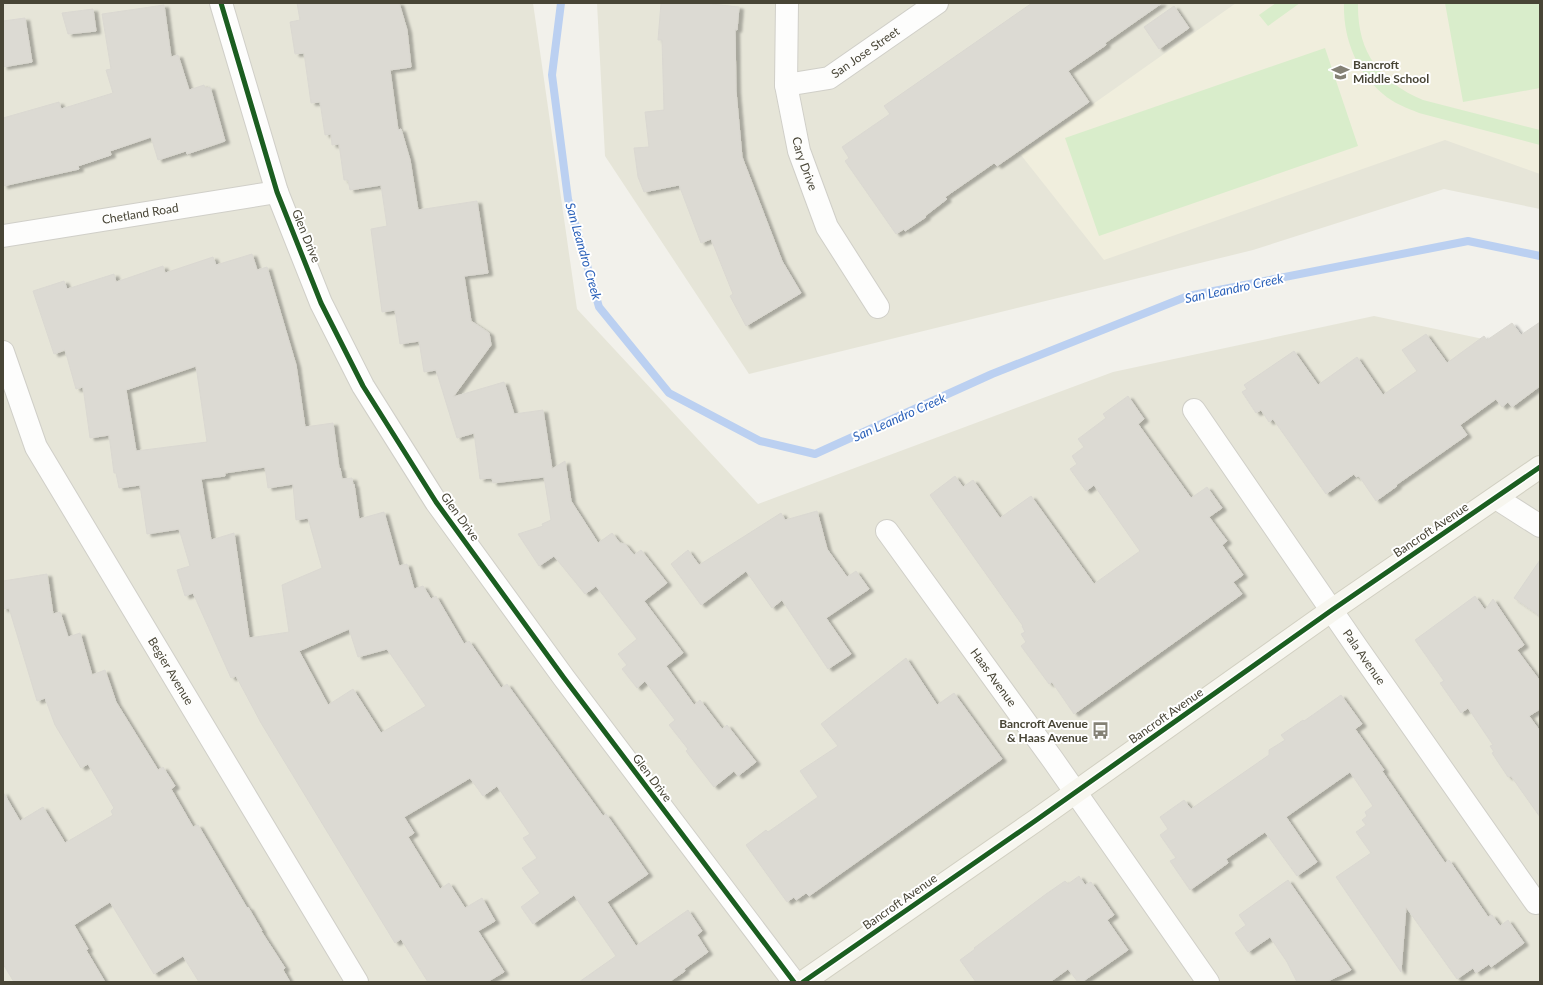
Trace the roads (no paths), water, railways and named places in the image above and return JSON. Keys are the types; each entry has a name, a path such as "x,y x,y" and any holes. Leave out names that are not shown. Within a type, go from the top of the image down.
{"main road":[{"name":"Bancroft Avenue","path":"803,982 1332,610 1540,467"}],"street":[{"name":"Glen Drive","path":"221,3 277,192 321,303 363,386 436,502 564,678 794,982"},
{"name":"Cary Drive","path":"787,3 786,85 799,151 827,227 878,307"},
{"name":"San Jose Street","path":"786,85 829,78 937,3"},
{"name":"Chetland Road","path":"3,236 277,192"},
{"name":"Begier Avenue","path":"3,352 36,446 357,982"},
{"name":"Pala Avenue","path":"1194,410 1536,903"},
{"path":"1496,498 1540,526"},
{"name":"Haas Avenue","path":"887,532 1053,760 1208,982"}],"waterway":[{"name":"San Leandro Creek","path":"561,3 552,75 568,199 599,307 669,393 760,441 815,454 992,374 1188,296 1468,241 1540,256"}],"place":[{"name":"Bancroft Middle School","path":"1340,72"},
{"name":"Bancroft Avenue & Haas Avenue","path":"1101,731"}]}
